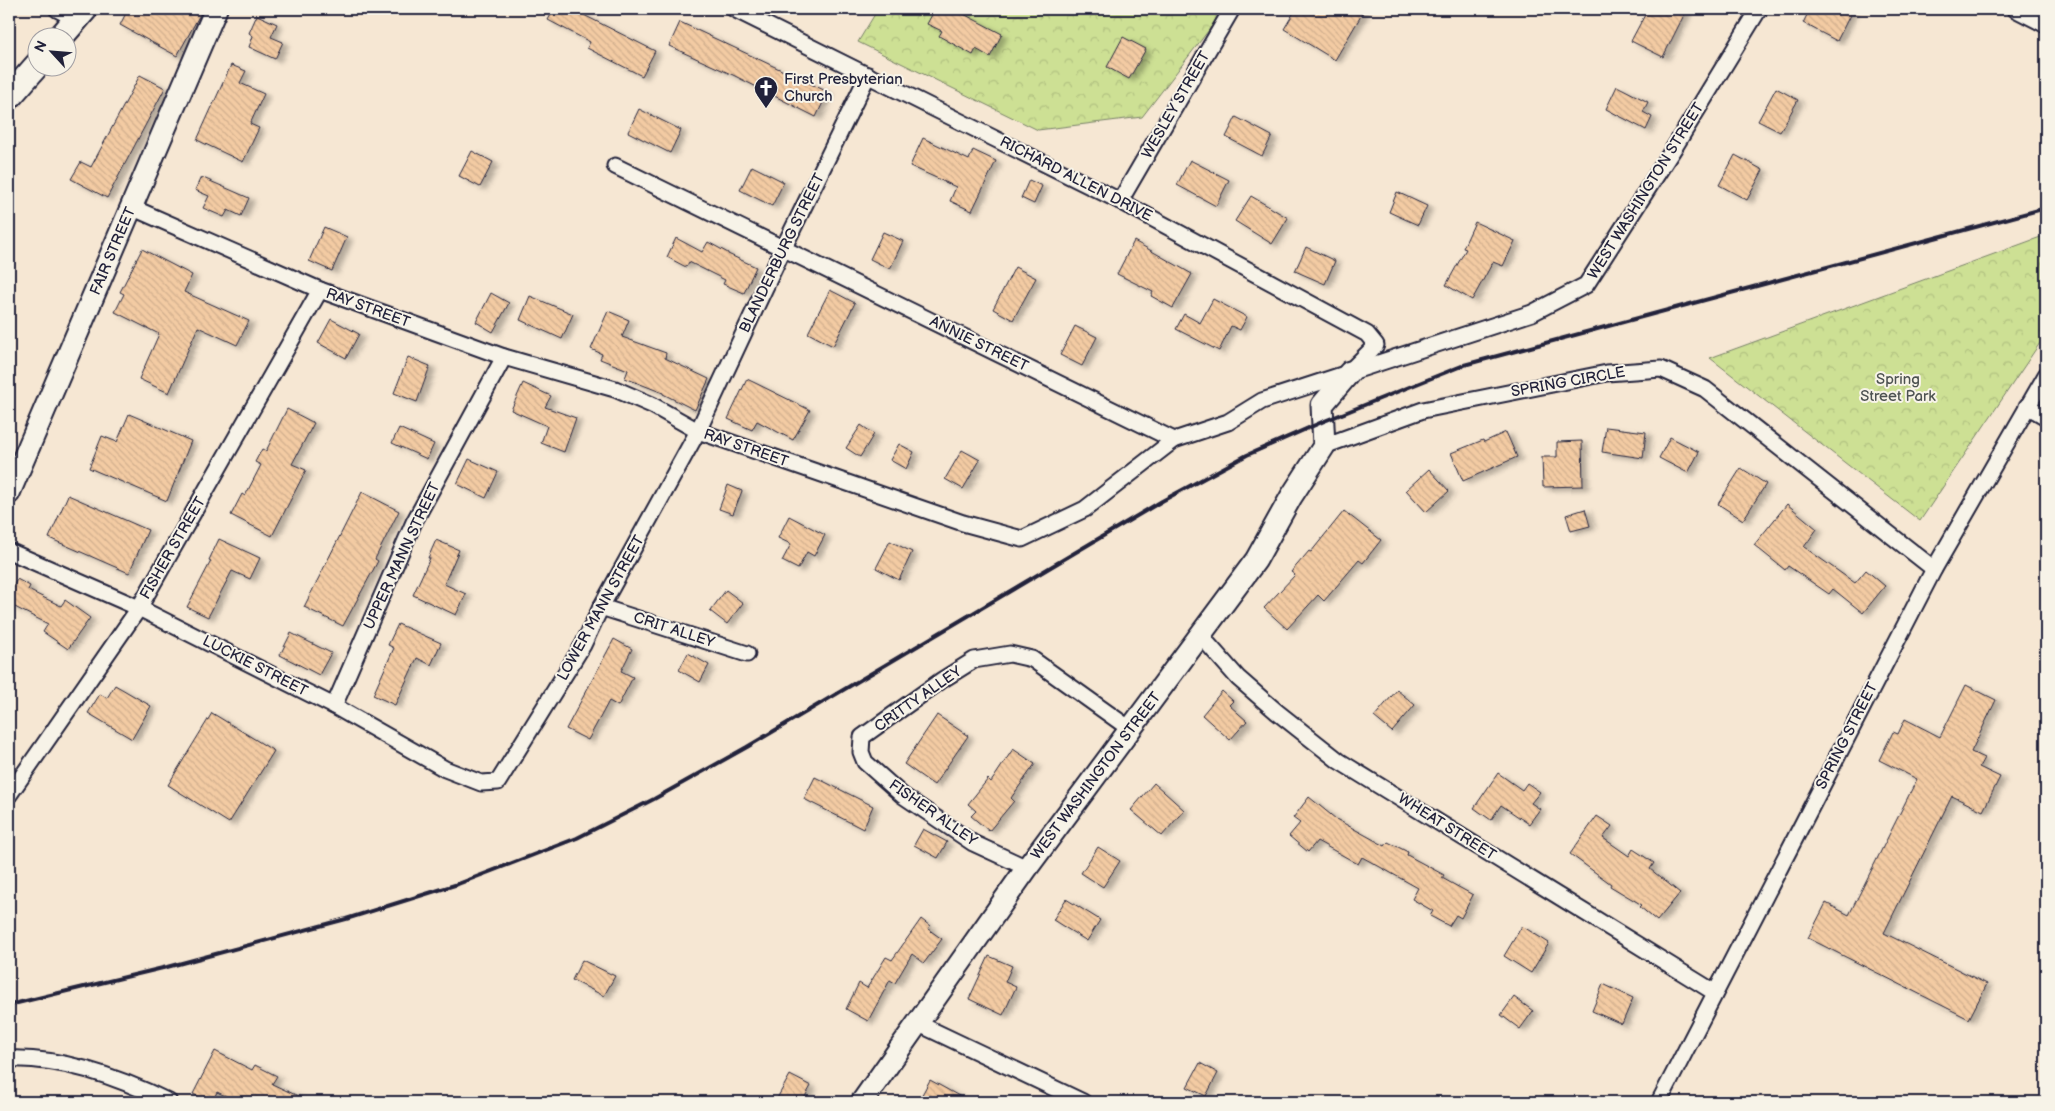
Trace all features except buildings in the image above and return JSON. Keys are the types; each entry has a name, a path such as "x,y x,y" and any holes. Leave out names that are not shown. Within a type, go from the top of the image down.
{"main road":[{"path":"65,28 73,12"},
{"path":"9,97 28,75"}],"street":[{"name":"FAIR STREET","path":"9,493 216,9"},
{"name":"RICHARD ALLEN DRIVE","path":"734,9 1120,201 1367,334 1376,345 1350,372"},
{"name":"WESLEY STREET","path":"1120,201 1232,9"},
{"name":"WEST WASHINGTON STREET","path":"1350,372 1459,335 1532,313 1586,285 1674,148 1759,9"},
{"path":"2015,9 2046,25"},
{"name":"BLANDERBURG STREET","path":"698,431 784,247 868,75"},
{"name":"ANNIE STREET","path":"615,166 784,247 1174,440"},
{"name":"RAY STREET","path":"131,207 320,290 504,357 615,389 652,405 698,431 963,523 1022,539 1085,509 1174,440 1228,422 1262,400 1350,372"},
{"name":"FISHER STREET","path":"9,795 139,608 320,290"},
{"name":"UPPER MANN STREET","path":"334,706 414,522 504,357"},
{"name":"SPRING CIRCLE","path":"1324,446 1424,410 1607,372 1661,369 1705,389 1934,568"},
{"path":"1324,446 1322,405 1350,372"},
{"name":"SPRING STREET","path":"1659,1102 1934,568 2046,375"},
{"path":"2027,406 2046,417"},
{"name":"LOWER MANN STREET","path":"498,782 583,645 601,607 698,431"},
{"name":"WEST WASHINGTON STREET","path":"862,1102 1028,868 1256,560 1291,497 1324,446"},
{"name":"LUCKIE STREET","path":"9,551 139,608 334,706 445,769 481,783 498,782"},
{"name":"CRIT ALLEY","path":"601,607 747,654"},
{"name":"WHEAT STREET","path":"1200,636 1238,678 1277,712 1339,761 1714,992"},
{"name":"CRITTY ALLEY","path":"862,738 942,680 974,660 1010,654 1032,658 1130,729"},
{"name":"FISHER ALLEY","path":"862,738 861,752 865,762 902,795 973,843 1028,868"},
{"path":"917,1023 1083,1102"},
{"path":"9,1058 68,1064 140,1088 169,1102"}],"green space":[{"path":"878,9 1225,9 1142,117 1038,130 858,42"},
{"name":"Spring Street Park","path":"2046,235 2046,334 1920,521 1710,358"}],"railway":[{"path":"9,1005 167,967 346,919 458,884 577,838 654,799 747,747 1162,501 1247,455 1322,422 1464,365 2046,208"}],"place":[{"name":"First Presbyterian Church","path":"766,109"}]}
